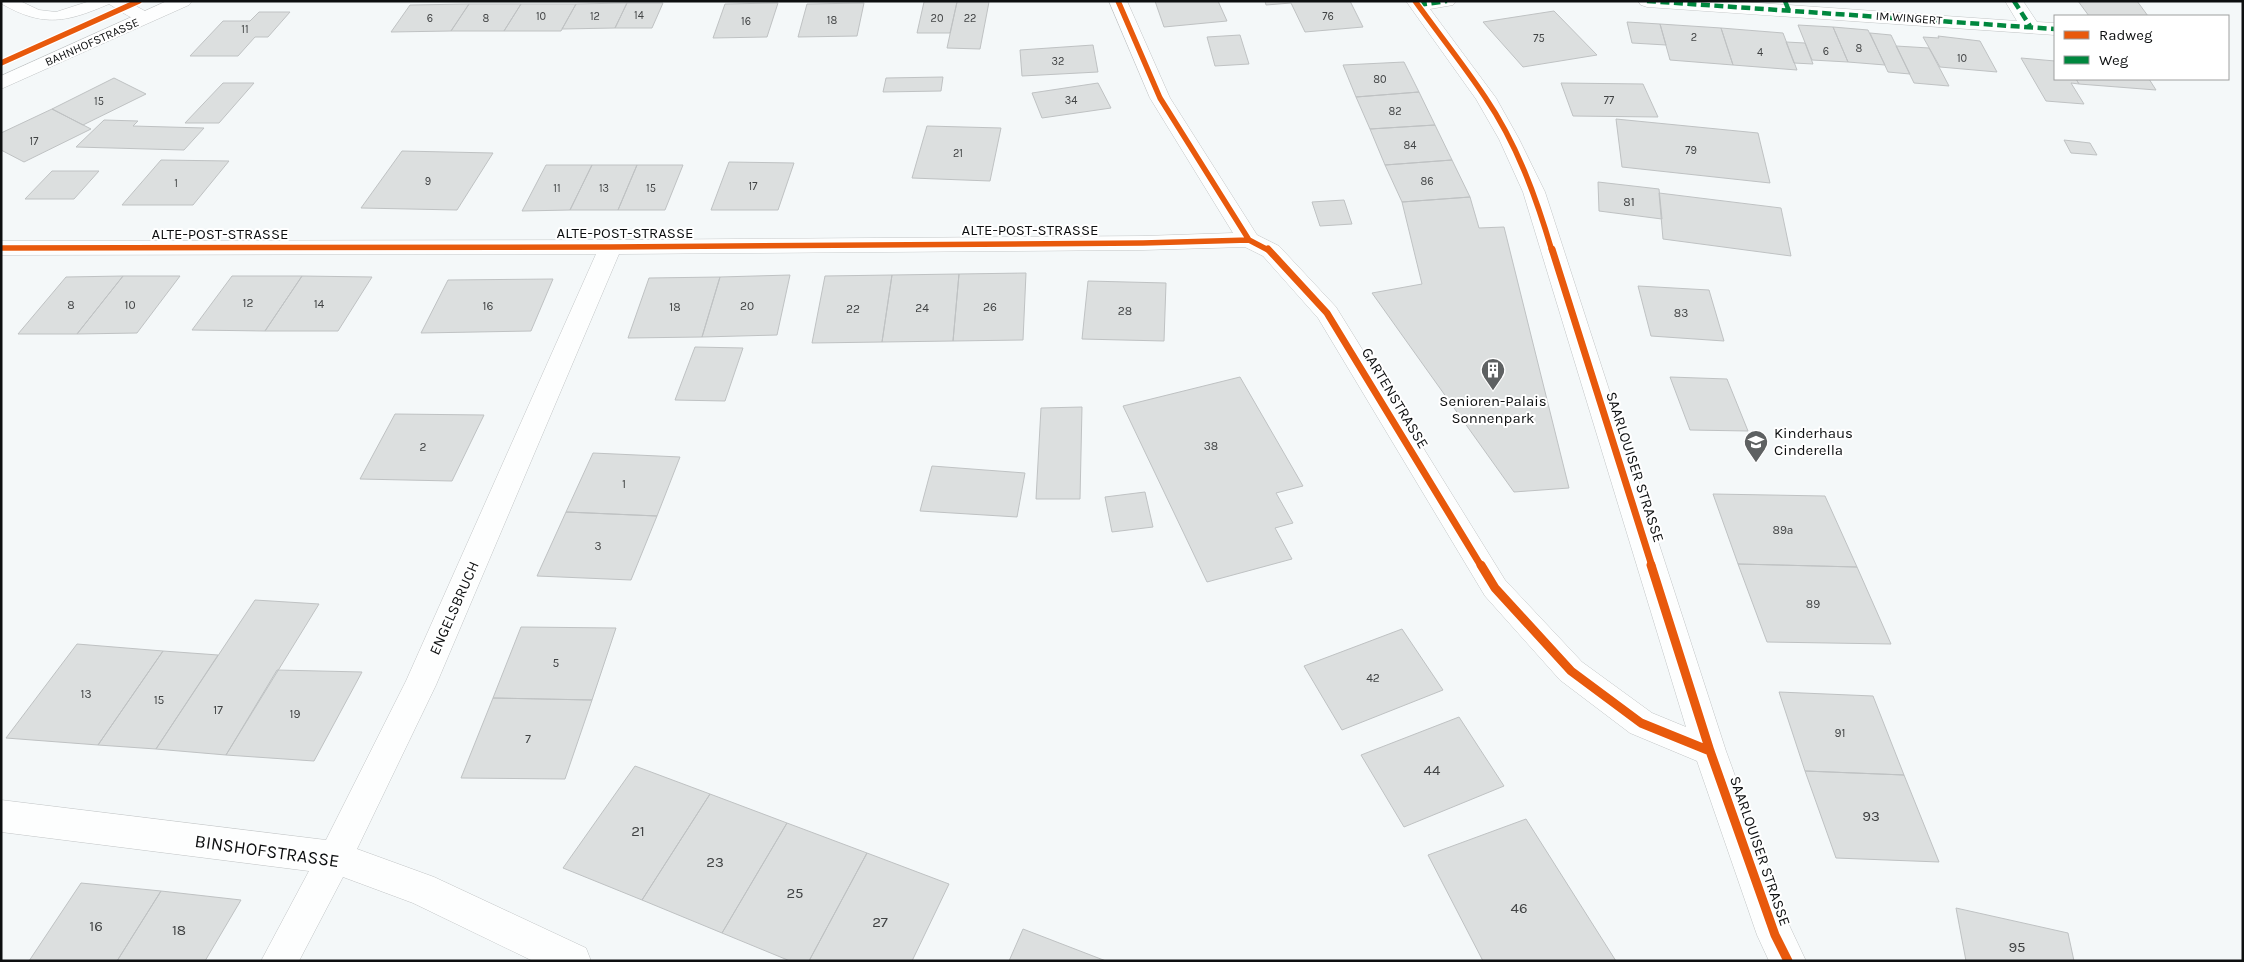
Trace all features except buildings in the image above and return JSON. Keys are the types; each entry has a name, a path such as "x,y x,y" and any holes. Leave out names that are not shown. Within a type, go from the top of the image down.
{"street":[{"name":"BAHNHOFSTRASSE","path":"1,83 183,1"},
{"path":"1118,1 1160,98 1248,240"},
{"path":"1416,3 1447,1"},
{"name":"IM WINGERT","path":"1647,1 1787,6 2054,29"},
{"path":"2014,1 2030,26"},
{"name":"SAARLOUISER STRASSE","path":"1416,3 1486,98 1509,139 1534,192 1710,751 1775,935 1788,961"},
{"name":"ALTE-POST-STRASSE","path":"1,248 612,247 1124,243 1248,240"},
{"name":"GARTENSTRASSE","path":"1248,240 1271,251 1327,313 1495,588 1571,671 1641,723 1710,751"},
{"name":"ENGELSBRUCH","path":"279,961 335,858 420,685 612,247"},
{"name":"BINSHOFSTRASSE","path":"1,816 335,858 422,889 573,961"}],"lane":[{"path":"8,1 36,15 47,18 77,12 104,1"},
{"path":"114,1 146,18"}],"marked path":[{"path":"1418,5 1447,1"},
{"path":"1647,1 2054,29"},
{"path":"1785,1 1789,11"},
{"path":"2014,1 2030,26"}],"cycle path":[{"path":"1,63 139,1"},
{"path":"1118,1 1160,98 1249,240 1271,251 1327,313 1495,588 1571,671 1641,723 1710,751"},
{"path":"1415,1 1486,98 1509,139 1534,192 1710,751 1775,935 1788,961"},
{"path":"1,248 611,247 1143,243 1249,240"}],"place":[{"name":"Senioren-Palais Sonnenpark","path":"1493,391"},
{"name":"Kinderhaus Cinderella","path":"1756,463"}]}
